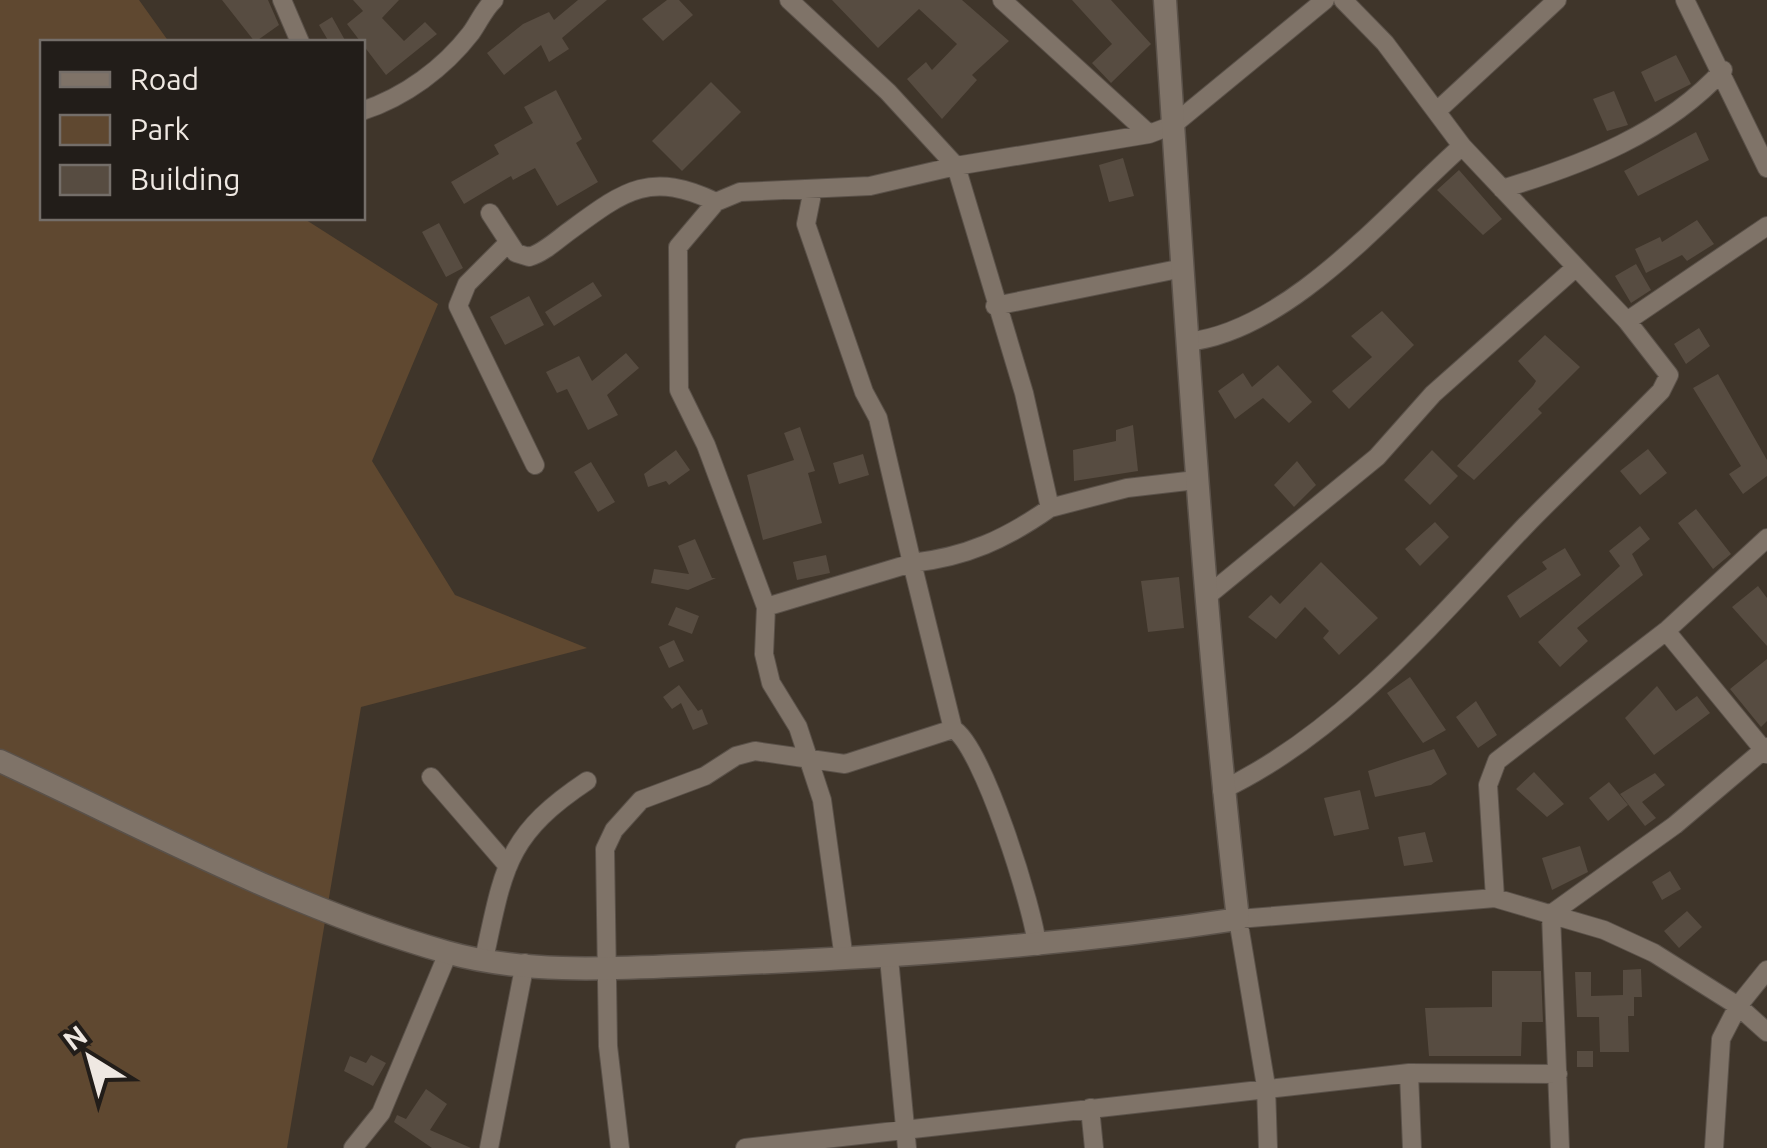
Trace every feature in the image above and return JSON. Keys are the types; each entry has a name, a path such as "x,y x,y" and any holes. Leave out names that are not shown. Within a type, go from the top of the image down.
{"street":[{"path":"282,0 299,40"},
{"path":"789,0 888,92 956,166 1024,393 1050,508"},
{"path":"1002,0 1149,134"},
{"path":"1165,0 1196,480 1222,790 1238,919 1266,1086 1268,1148"},
{"path":"844,960 834,858 810,762 798,727 766,668 766,607 706,446 679,390 678,246 716,202 740,192 870,186 956,166 1149,134 1174,126 1325,0"},
{"path":"1222,790 1256,774 1313,735 1399,653 1438,622 1528,524 1662,391 1669,375 1626,321 1462,146 1385,43 1343,0"},
{"path":"1437,111 1557,0"},
{"path":"1685,0 1767,168"},
{"path":"365,110 387,103 421,81 470,34 489,2"},
{"path":"1502,188 1566,168 1636,135 1702,93 1722,70"},
{"path":"1187,342 1220,338 1280,305 1462,146"},
{"path":"490,213 522,256 536,255 620,198 663,184 684,187 716,202"},
{"path":"813,189 806,224 864,392 878,418 953,730 974,755 1035,925 1037,946"},
{"path":"1626,321 1767,226"},
{"path":"509,242 467,284 458,306 535,466"},
{"path":"996,306 1183,268"},
{"path":"1206,597 1378,457 1433,394 1575,268"},
{"path":"766,607 912,563 970,552 1012,536 1050,508 1127,488 1196,480"},
{"path":"1495,898 1488,785 1498,761 1666,631 1767,538"},
{"path":"1551,914 1675,824 1766,751 1666,631"},
{"path":"620,1148 606,968 605,849 627,813 640,800 706,776 736,756 756,751 810,762 845,764 953,730"},
{"path":"0,761 320,908 448,953 606,968 888,958 1037,946 1238,919 1495,898 1604,930 1654,953 1738,1006 1767,1032"},
{"path":"431,777 508,866"},
{"path":"484,958 508,866 543,810 587,781"},
{"path":"1551,914 1560,1148"},
{"path":"353,1148 381,1113 448,953"},
{"path":"888,958 906,1148"},
{"path":"489,1148 525,962"},
{"path":"1714,1148 1721,1039 1738,1006 1767,970"},
{"path":"745,1148 1266,1086 1410,1073 1558,1074"},
{"path":"1410,1073 1412,1148"},
{"path":"1090,1108 1094,1148"}],"green space":[{"path":"0,0 139,0 168,40 40,40 40,220 306,220 438,304 372,461 455,595 587,648 361,707 287,1148 0,1148"}],"building":[{"path":"222,0 268,0 279,25 253,40"},
{"path":"353,0 399,0 382,18 404,41 425,22 437,34 386,75 365,48 365,40 359,40 347,24 363,11"},
{"path":"578,0 607,0 562,38 569,49 549,62 541,45 504,75 487,53 523,24 549,12 554,20"},
{"path":"667,0 679,0 693,15 663,41 642,19"},
{"path":"832,0 962,0 1009,41 972,75 977,80 942,119 907,79 926,62 932,70 957,44 919,9 878,48"},
{"path":"1072,0 1111,0 1151,44 1111,83 1092,63 1112,44"},
{"path":"332,17 345,40 328,40 319,25"},
{"path":"1676,55 1691,84 1655,102 1641,72"},
{"path":"711,82 741,112 682,171 652,141"},
{"path":"556,90 582,139 576,143 598,182 557,206 535,168 513,180 511,176 464,204 451,182 499,154 494,145 533,123 524,107"},
{"path":"1614,91 1628,125 1607,131 1593,99"},
{"path":"1696,132 1709,160 1638,196 1624,171"},
{"path":"1123,158 1134,196 1109,202 1099,165"},
{"path":"1459,170 1502,219 1483,235 1437,190"},
{"path":"1697,220 1714,244 1687,261 1682,255 1646,273 1635,249 1660,237 1662,242"},
{"path":"439,223 463,268 446,277 422,232"},
{"path":"1636,264 1651,290 1631,303 1615,276"},
{"path":"593,282 602,296 554,326 545,312"},
{"path":"529,296 544,325 505,345 490,317"},
{"path":"1382,311 1414,345 1349,409 1332,391 1372,357 1351,336"},
{"path":"1699,328 1710,346 1686,364 1674,344"},
{"path":"1545,335 1580,367 1538,409 1542,413 1474,480 1457,466 1533,386 1536,381 1518,361"},
{"path":"626,353 639,368 607,395 618,415 588,430 567,389 557,393 546,372 579,356 592,381"},
{"path":"1278,365 1312,402 1289,423 1263,398 1235,419 1218,391 1243,373 1252,387"},
{"path":"1718,374 1767,460 1767,476 1743,494 1729,474 1741,466 1693,388"},
{"path":"1133,425 1138,471 1074,481 1073,450 1116,441 1116,430"},
{"path":"800,427 815,471 808,473 822,523 763,540 747,475 794,460 784,433"},
{"path":"1648,449 1667,473 1640,495 1620,471"},
{"path":"676,450 690,470 669,485 666,481 648,487 644,474"},
{"path":"1432,450 1458,476 1430,505 1404,480"},
{"path":"863,454 869,475 839,484 833,463"},
{"path":"1297,461 1316,485 1294,507 1274,485"},
{"path":"591,462 615,502 598,512 574,472"},
{"path":"1696,509 1731,554 1713,569 1678,523"},
{"path":"1435,522 1449,537 1420,566 1405,549"},
{"path":"1640,526 1650,539 1632,554 1643,575 1577,628 1588,641 1560,667 1538,642 1620,566 1609,551"},
{"path":"695,539 712,578 716,578 688,590 651,583 654,569 689,574 678,546"},
{"path":"1565,548 1581,575 1520,618 1507,596 1547,569 1542,562"},
{"path":"826,555 830,573 797,580 793,562"},
{"path":"1321,562 1378,618 1339,655 1323,638 1329,631 1305,607 1276,639 1248,617 1271,595 1280,604"},
{"path":"1179,577 1184,628 1148,632 1141,581"},
{"path":"1758,586 1767,598 1767,646 1732,607"},
{"path":"676,607 699,616 692,634 668,625"},
{"path":"674,640 684,661 669,668 659,647"},
{"path":"1767,659 1767,721 1761,727 1730,689"},
{"path":"1410,677 1446,730 1423,743 1387,693"},
{"path":"679,685 698,711 702,709 708,724 693,730 681,703 672,709 663,697"},
{"path":"1657,686 1676,711 1697,696 1710,713 1654,755 1625,718"},
{"path":"1476,701 1497,735 1478,748 1456,717"},
{"path":"1434,749 1447,774 1431,785 1375,797 1368,771"},
{"path":"1534,772 1564,804 1547,817 1516,789"},
{"path":"1655,773 1665,785 1642,802 1656,818 1645,826 1620,794"},
{"path":"1609,782 1628,805 1608,821 1589,798"},
{"path":"1360,790 1369,829 1334,836 1324,798"},
{"path":"1425,832 1433,862 1404,866 1398,837"},
{"path":"1580,846 1588,872 1552,890 1542,858"},
{"path":"1670,871 1681,889 1662,900 1652,882"},
{"path":"1687,911 1702,927 1679,948 1664,931"},
{"path":"1641,969 1642,997 1634,997 1634,1016 1628,1016 1629,1052 1600,1052 1599,1017 1577,1017 1575,972 1591,972 1591,996 1623,995 1623,970"},
{"path":"1492,971 1541,971 1543,1022 1522,1022 1521,1056 1429,1056 1425,1008 1492,1007"},
{"path":"1577,1051 1593,1051 1593,1067 1577,1067"},
{"path":"371,1055 386,1063 373,1086 344,1071 350,1056 366,1063"},
{"path":"426,1089 447,1104 430,1130 471,1148 432,1148 394,1122 397,1115 406,1119"}]}
